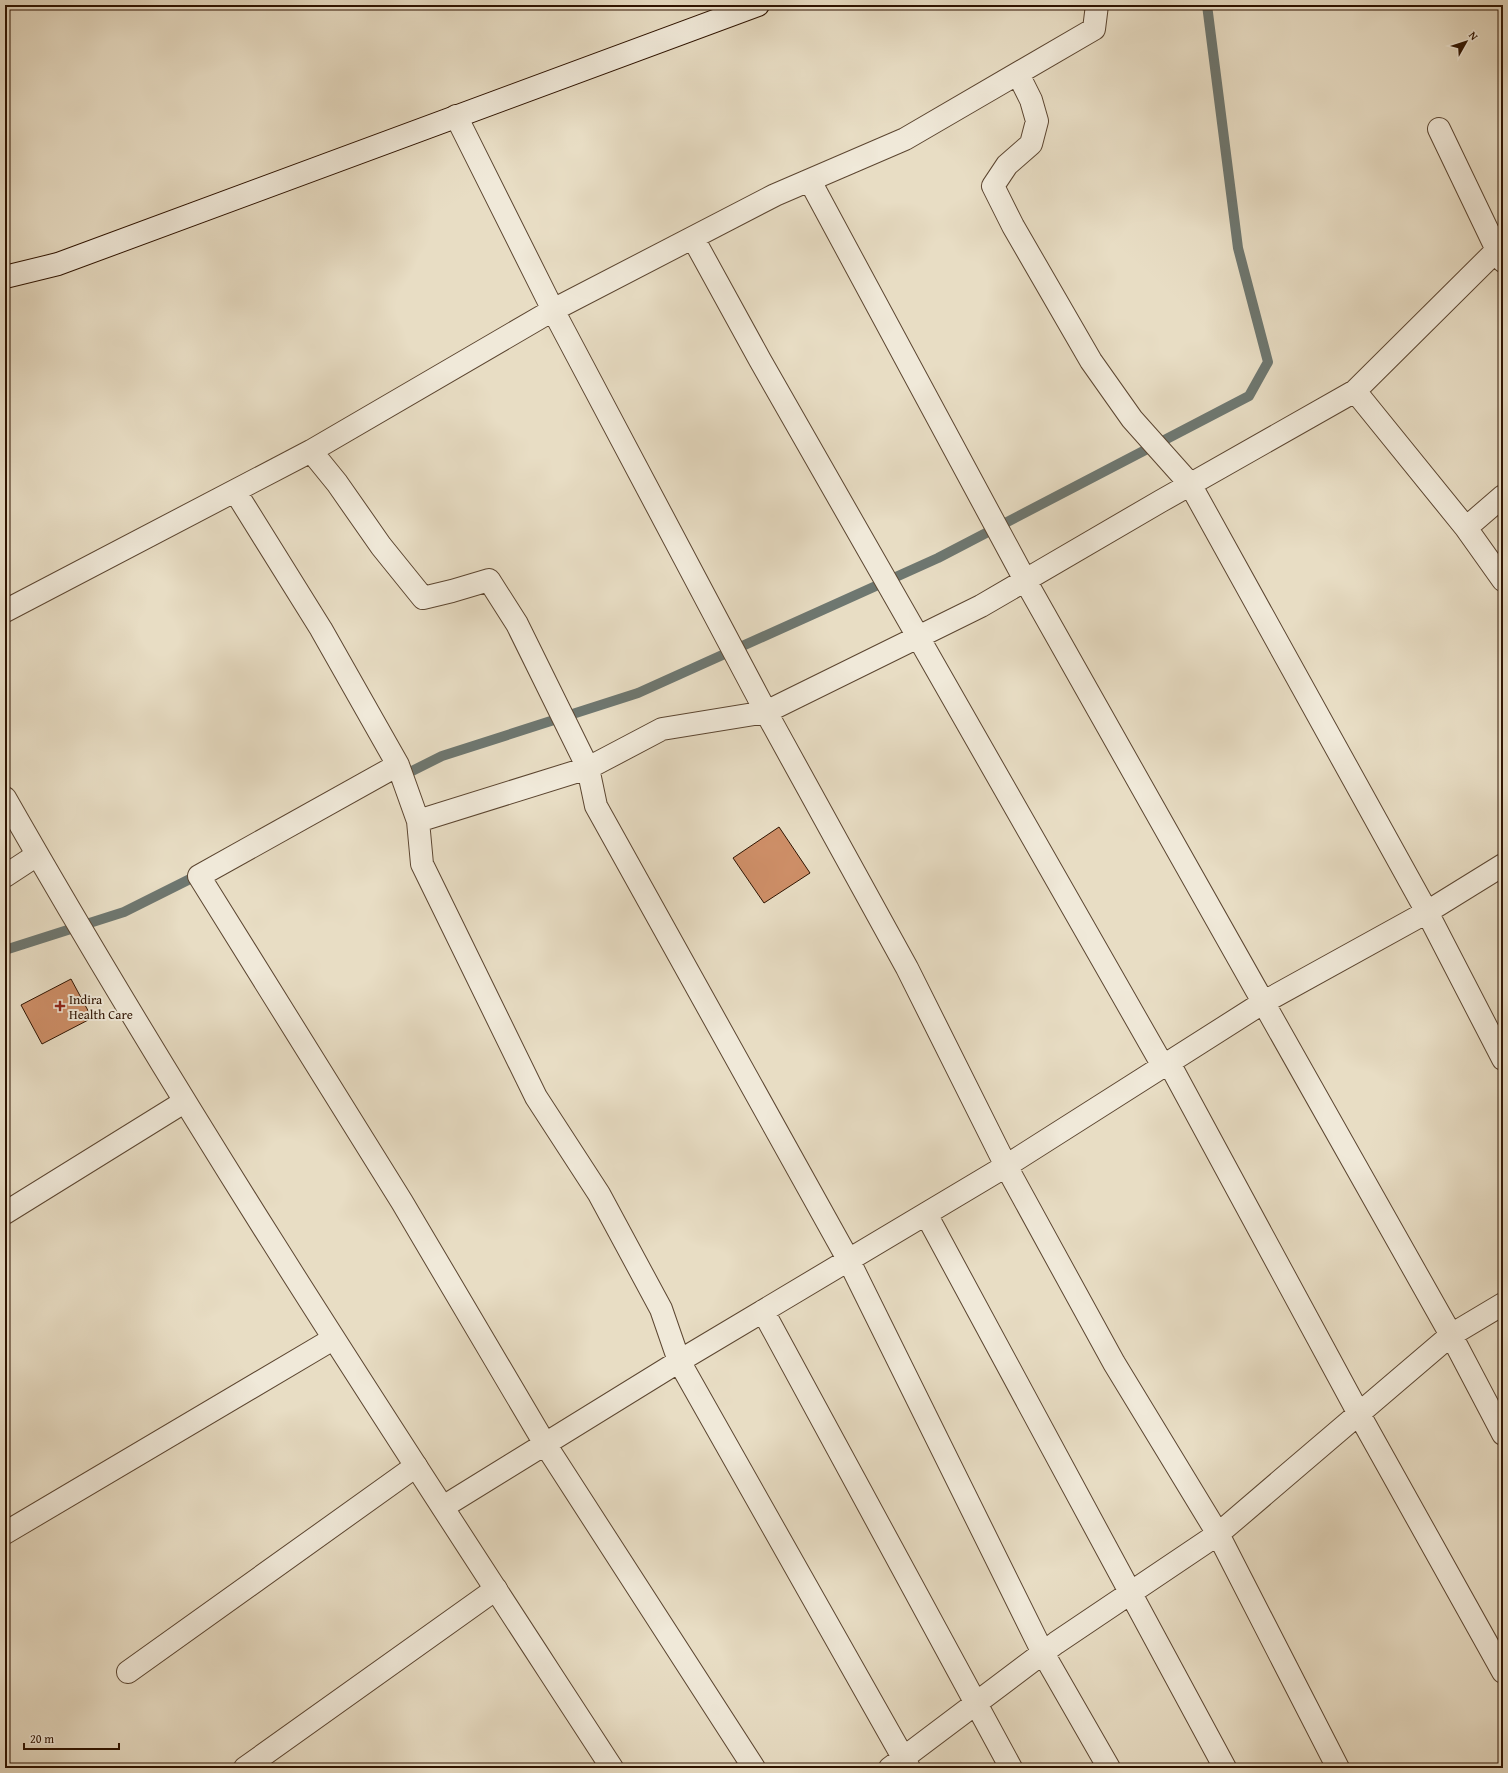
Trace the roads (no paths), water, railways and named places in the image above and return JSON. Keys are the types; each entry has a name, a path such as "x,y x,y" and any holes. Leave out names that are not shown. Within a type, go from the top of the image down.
{"street":[{"path":"5,277 58,264 758,5"},
{"path":"5,611 311,451 553,310 775,195 906,139 1094,29 1097,5"},
{"path":"1018,74 1031,100 1037,121 1031,144 1007,165 993,186 1013,226 1091,361 1132,418 1190,484 1427,912 1503,1059"},
{"path":"456,116 553,310 766,712 907,968 1006,1166 1114,1363 1218,1534 1338,1768"},
{"path":"418,821 588,768 662,729 766,712 981,606 1190,484 1356,391 1500,256 1439,129"},
{"path":"810,180 1025,580 1451,1335 1503,1434"},
{"path":"693,238 764,367 918,637 1166,1064 1503,1672"},
{"path":"1356,391 1466,528 1503,580"},
{"path":"311,451 337,483 381,546 422,598 489,580 517,624 588,768 596,806 849,1261 1043,1653 1109,1768"},
{"path":"235,491 321,629 398,765 418,821 422,864 536,1096 599,1194 661,1309 679,1361 900,1765 976,1703 1043,1653 1218,1534 1451,1335 1503,1304"},
{"path":"1466,528 1503,496"},
{"path":"398,765 200,876 402,1202 545,1444 754,1768"},
{"path":"5,798 184,1102 333,1339 612,1768"},
{"path":"5,876 38,855"},
{"path":"443,1507 679,1361 1006,1166 1264,1002 1427,912 1503,865"},
{"path":"5,1213 184,1102"},
{"path":"926,1214 1225,1768"},
{"path":"763,1311 1011,1768"},
{"path":"5,1533 333,1339"},
{"path":"128,1672 416,1466"},
{"path":"245,1768 496,1589"}],"waterway":[{"path":"400,777 442,756 638,693 938,558 1249,396 1268,362 1238,248 1207,5"},
{"path":"5,950 124,912 200,874"}],"place":[{"name":"Indira Health Care","path":"60,1006"}]}
